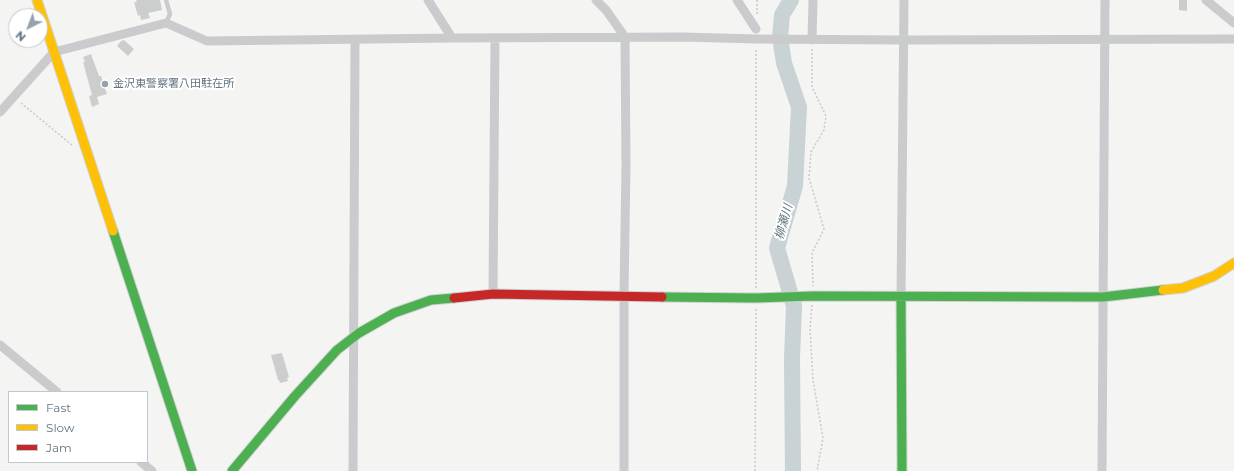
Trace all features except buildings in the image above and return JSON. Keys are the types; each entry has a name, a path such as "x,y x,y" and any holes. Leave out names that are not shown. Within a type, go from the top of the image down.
{"street":[{"path":"37,0 192,471"},
{"path":"428,0 452,38"},
{"path":"596,0 606,10 625,37 626,165 624,471"},
{"path":"737,0 756,29"},
{"path":"810,40 814,0"},
{"path":"902,471 901,297 904,0"},
{"path":"1102,471 1105,0"},
{"path":"1206,0 1234,23"},
{"path":"0,112 54,52 166,23 206,41 625,37 810,40 1234,38"},
{"path":"493,294 495,38"},
{"path":"353,471 355,39"},
{"path":"232,471 294,396 337,350 354,336 394,313 431,300 493,294 756,298 813,296 1103,297 1183,288 1214,276 1234,264"},
{"path":"0,345 56,391"},
{"path":"142,463 152,471"}],"lane":[{"path":"166,0 170,14 166,23"}],"path":[{"path":"755,471 759,39"},
{"path":"810,40 812,88 826,116 824,130 811,152 809,178 824,229 812,253 813,296 810,329 813,380 823,438 817,471"},
{"path":"13,96 78,150"}],"waterway":[{"name":"柳瀬川","path":"791,0 782,15 780,37 784,63 799,107 795,186 777,248 794,306 792,358 793,471"}],"traffic: fast":[{"path":"113,231 192,471"},
{"path":"662,297 1103,297 1163,290"},
{"path":"901,297 902,471"},
{"path":"232,471 295,396 337,350 359,333 394,313 431,300 454,298"}],"traffic: slow":[{"path":"37,0 113,231"},
{"path":"1163,290 1183,288 1214,276 1234,263"}],"traffic: jam":[{"path":"454,298 493,294 662,297"}],"place":[{"name":"金沢東警察署八田駐在所","path":"105,84"}]}
